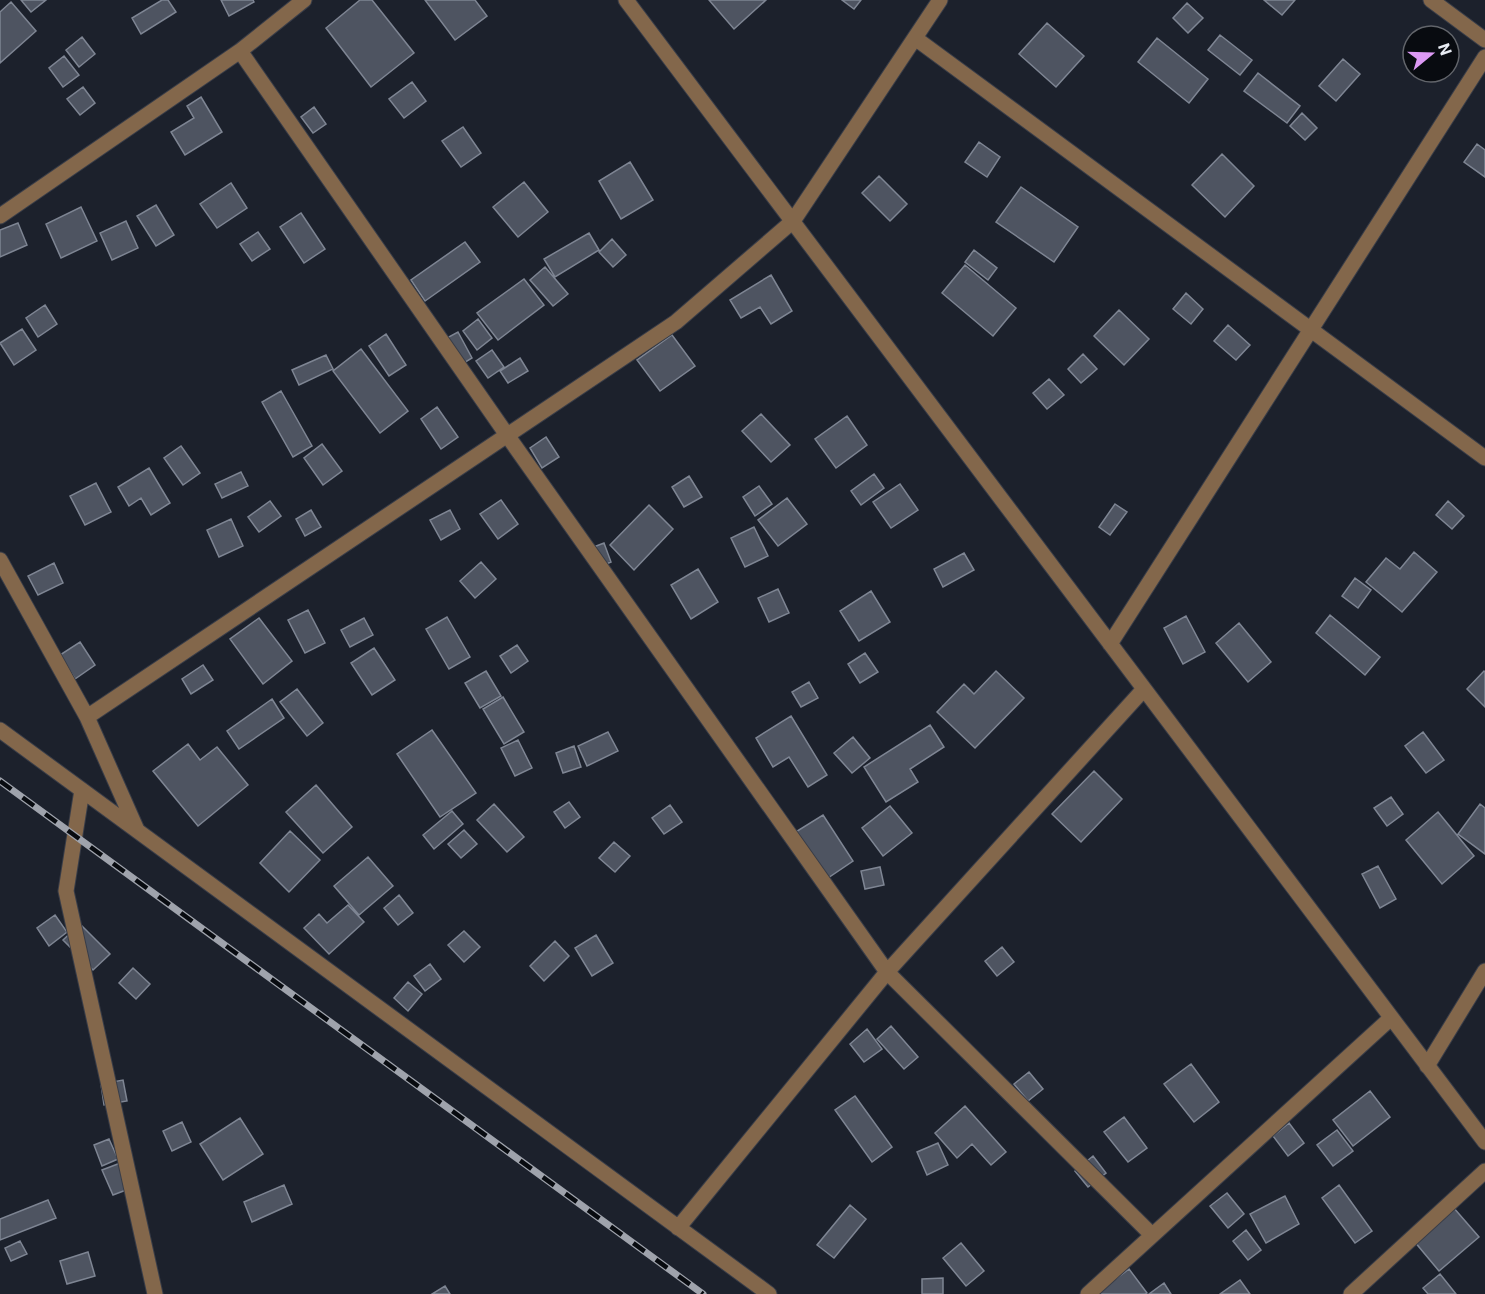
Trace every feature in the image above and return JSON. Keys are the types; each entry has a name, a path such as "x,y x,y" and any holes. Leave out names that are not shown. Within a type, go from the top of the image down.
{"street":[{"path":"0,216 240,51 304,0"},
{"path":"626,0 1485,1142"},
{"path":"87,717 676,322 793,221 940,0"},
{"path":"1431,0 1485,40"},
{"path":"915,38 1312,328 1485,458"},
{"path":"240,51 507,435 887,972 1152,1235"},
{"path":"1110,644 1485,57"},
{"path":"0,561 87,717 137,831"},
{"path":"678,1228 887,972 1144,689"},
{"path":"0,730 769,1294"},
{"path":"82,790 66,891 155,1294"},
{"path":"1427,1066 1485,971"},
{"path":"1088,1294 1391,1018"},
{"path":"1351,1294 1485,1171"}],"building":[{"path":"21,0 46,0 31,12"},
{"path":"162,0 168,0 176,12 141,34 132,18"},
{"path":"221,0 253,0 254,2 229,16"},
{"path":"360,0 372,0 414,53 371,87 326,28"},
{"path":"425,0 475,0 487,16 455,40"},
{"path":"709,0 766,0 734,29"},
{"path":"842,0 861,0 854,9"},
{"path":"1264,0 1295,0 1282,15"},
{"path":"11,2 36,31 0,63 0,12"},
{"path":"1187,3 1203,18 1188,33 1173,18"},
{"path":"1047,23 1084,56 1056,87 1019,54"},
{"path":"1220,35 1252,60 1240,75 1208,50"},
{"path":"82,37 95,54 79,67 66,50"},
{"path":"1157,38 1208,79 1189,103 1138,62"},
{"path":"64,56 79,75 63,87 49,68"},
{"path":"1343,59 1360,74 1336,101 1319,86"},
{"path":"1258,73 1300,106 1287,123 1244,91"},
{"path":"412,82 426,101 404,118 389,99"},
{"path":"83,87 95,103 80,115 67,99"},
{"path":"201,97 222,132 185,155 171,132 194,118 187,106"},
{"path":"314,107 326,124 313,133 301,117"},
{"path":"1302,113 1317,128 1305,140 1290,126"},
{"path":"463,127 481,153 461,167 442,141"},
{"path":"979,142 1000,157 987,177 965,162"},
{"path":"1477,144 1485,150 1485,177 1464,162"},
{"path":"1222,154 1254,186 1225,217 1192,185"},
{"path":"630,162 653,200 621,219 599,181"},
{"path":"879,176 907,204 890,221 862,193"},
{"path":"524,182 548,212 518,237 493,207"},
{"path":"231,183 247,208 217,228 200,204"},
{"path":"1021,187 1078,227 1054,262 996,222"},
{"path":"156,205 174,235 156,246 137,216"},
{"path":"81,207 97,241 61,258 46,224"},
{"path":"301,213 325,249 304,263 280,227"},
{"path":"126,221 138,248 112,260 100,233"},
{"path":"18,223 27,245 0,257 0,230"},
{"path":"258,232 270,249 252,261 240,244"},
{"path":"589,233 599,250 555,277 544,259"},
{"path":"612,239 626,255 613,267 599,252"},
{"path":"465,242 480,262 425,301 411,280"},
{"path":"974,250 997,268 988,280 965,262"},
{"path":"965,265 1016,308 993,336 942,293"},
{"path":"545,267 568,294 553,306 530,280"},
{"path":"771,275 792,311 771,324 760,307 741,318 730,300"},
{"path":"524,279 544,305 498,340 477,313"},
{"path":"1186,293 1203,309 1191,324 1173,309"},
{"path":"45,305 57,324 38,337 26,318"},
{"path":"1119,310 1149,339 1124,365 1094,336"},
{"path":"478,319 492,338 477,350 463,331"},
{"path":"1228,325 1250,345 1236,360 1214,341"},
{"path":"22,329 36,350 14,365 0,343"},
{"path":"458,332 472,358 459,366 445,339"},
{"path":"386,334 406,365 389,376 369,346"},
{"path":"672,335 695,366 660,391 637,360"},
{"path":"361,349 408,411 380,433 333,371"},
{"path":"492,350 504,367 488,378 476,361"},
{"path":"1083,354 1097,369 1081,383 1068,369"},
{"path":"326,355 333,369 299,385 292,370"},
{"path":"520,358 528,371 508,383 500,371"},
{"path":"1049,379 1064,395 1047,409 1033,393"},
{"path":"281,391 312,446 293,457 262,402"},
{"path":"437,407 458,437 441,449 421,419"},
{"path":"761,414 790,445 771,462 742,431"},
{"path":"847,416 867,445 836,468 815,439"},
{"path":"546,437 559,457 542,468 530,448"},
{"path":"322,444 342,471 323,485 304,458"},
{"path":"181,446 200,473 183,485 164,458"},
{"path":"149,468 170,503 151,515 141,498 129,506 118,487"},
{"path":"241,472 248,486 222,498 215,484"},
{"path":"874,474 884,488 861,505 851,491"},
{"path":"689,476 702,497 684,507 672,487"},
{"path":"96,483 111,512 85,525 70,496"},
{"path":"900,484 918,510 891,528 873,502"},
{"path":"759,486 772,504 755,516 743,497"},
{"path":"787,498 807,524 778,546 758,520"},
{"path":"501,500 518,524 498,539 480,514"},
{"path":"270,501 281,516 259,532 248,517"},
{"path":"1448,501 1464,516 1452,529 1436,515"},
{"path":"1115,504 1127,512 1110,535 1099,527"},
{"path":"649,505 673,529 634,570 610,545"},
{"path":"311,510 321,527 305,536 296,519"},
{"path":"450,510 460,529 441,540 430,520"},
{"path":"231,519 243,546 219,557 207,530"},
{"path":"754,527 768,556 745,567 731,538"},
{"path":"604,543 611,562 599,567 591,548"},
{"path":"1414,552 1437,572 1402,612 1366,582 1386,558 1400,569"},
{"path":"964,553 974,570 943,587 934,569"},
{"path":"481,562 496,579 475,598 460,581"},
{"path":"54,563 63,583 38,595 28,576"},
{"path":"698,569 718,602 691,619 671,585"},
{"path":"1355,578 1371,590 1358,608 1342,596"},
{"path":"778,589 789,613 769,622 758,598"},
{"path":"871,591 890,622 859,641 840,611"},
{"path":"308,610 325,643 305,653 288,620"},
{"path":"1330,615 1380,657 1365,675 1316,633"},
{"path":"1186,616 1205,652 1183,664 1164,628"},
{"path":"447,617 470,657 449,669 426,629"},
{"path":"259,618 292,661 263,684 230,639"},
{"path":"364,618 373,635 350,647 341,630"},
{"path":"1239,623 1271,662 1248,682 1216,643"},
{"path":"80,642 95,665 75,679 60,655"},
{"path":"517,645 528,661 511,673 500,656"},
{"path":"374,648 395,680 372,695 351,663"},
{"path":"865,653 878,672 860,683 848,664"},
{"path":"203,665 213,680 191,694 182,679"},
{"path":"486,671 501,696 480,708 465,683"},
{"path":"996,671 1024,698 975,748 937,712 964,684 974,694"},
{"path":"1485,672 1485,707 1467,689"},
{"path":"809,682 818,698 801,707 792,692"},
{"path":"297,689 323,723 307,736 280,702"},
{"path":"503,697 524,732 504,744 483,709"},
{"path":"272,699 284,718 239,749 227,731"},
{"path":"791,716 827,775 808,787 789,757 773,767 756,738"},
{"path":"930,725 944,747 910,769 918,782 886,802 864,767"},
{"path":"432,730 476,793 440,817 397,754"},
{"path":"608,732 618,751 587,766 578,746"},
{"path":"1423,732 1444,760 1426,773 1405,746"},
{"path":"853,737 870,758 852,773 834,753"},
{"path":"518,740 532,768 515,776 501,748"},
{"path":"188,744 200,760 217,747 248,785 198,826 153,771"},
{"path":"574,746 581,767 563,773 556,753"},
{"path":"1094,771 1122,799 1081,842 1052,814"},
{"path":"316,785 352,827 323,853 286,812"},
{"path":"1391,797 1403,814 1387,826 1374,808"},
{"path":"569,802 580,817 565,828 554,812"},
{"path":"494,804 524,837 507,852 477,820"},
{"path":"1480,804 1485,808 1485,854 1458,834"},
{"path":"670,805 682,822 664,834 652,818"},
{"path":"890,806 912,833 883,856 862,828"},
{"path":"452,811 463,824 434,849 423,835"},
{"path":"1438,812 1474,856 1442,884 1406,840"},
{"path":"823,815 853,861 825,880 794,833"},
{"path":"464,830 477,844 461,858 448,844"},
{"path":"290,831 320,860 289,892 260,863"},
{"path":"614,842 630,856 615,872 599,858"},
{"path":"368,857 393,886 359,915 334,886"},
{"path":"1378,866 1396,899 1380,908 1362,874"},
{"path":"880,867 884,885 865,889 861,871"},
{"path":"399,895 413,913 398,925 384,908"},
{"path":"348,905 364,922 329,954 304,928 319,914 327,923"},
{"path":"55,915 67,932 49,946 37,928"},
{"path":"80,924 110,954 93,970 63,940"},
{"path":"464,931 480,947 464,962 448,945"},
{"path":"596,935 613,963 592,976 575,948"},
{"path":"555,941 569,956 544,981 530,966"},
{"path":"1002,947 1014,962 997,976 985,961"},
{"path":"430,964 441,979 425,991 414,976"},
{"path":"133,968 150,984 136,999 119,983"},
{"path":"408,982 422,994 408,1011 394,998"},
{"path":"891,1026 918,1057 904,1069 877,1039"},
{"path":"867,1029 882,1049 864,1062 850,1044"},
{"path":"1191,1064 1219,1102 1194,1122 1164,1084"},
{"path":"1029,1072 1043,1089 1028,1101 1014,1084"},
{"path":"123,1080 127,1101 104,1105 101,1084"},
{"path":"1370,1091 1390,1117 1353,1146 1333,1120"},
{"path":"855,1096 892,1147 872,1162 835,1110"},
{"path":"965,1106 1006,1152 991,1165 972,1144 957,1158 935,1133"},
{"path":"1124,1117 1147,1148 1128,1162 1104,1132"},
{"path":"240,1118 263,1154 223,1180 200,1144"},
{"path":"182,1122 191,1142 172,1151 163,1131"},
{"path":"1289,1123 1304,1143 1288,1156 1273,1136"},
{"path":"1337,1130 1353,1151 1333,1166 1317,1145"},
{"path":"109,1139 118,1159 102,1166 94,1145"},
{"path":"938,1143 948,1165 927,1175 917,1152"},
{"path":"1093,1156 1106,1173 1088,1187 1075,1171"},
{"path":"123,1162 134,1187 113,1195 102,1170"},
{"path":"284,1185 292,1204 252,1222 244,1202"},
{"path":"1339,1185 1372,1231 1355,1243 1322,1198"},
{"path":"1227,1193 1244,1214 1228,1228 1210,1206"},
{"path":"1285,1196 1299,1224 1266,1243 1250,1214"},
{"path":"48,1200 56,1218 0,1240 0,1219"},
{"path":"850,1205 866,1219 834,1258 817,1245"},
{"path":"1453,1207 1479,1237 1439,1271 1414,1241"},
{"path":"1246,1230 1261,1250 1248,1260 1233,1241"},
{"path":"20,1241 27,1254 11,1261 5,1248"},
{"path":"961,1243 984,1271 966,1286 943,1258"},
{"path":"88,1252 95,1276 67,1284 60,1261"},
{"path":"1129,1269 1147,1293 1095,1294"},
{"path":"1440,1274 1456,1294 1428,1294 1423,1288"},
{"path":"943,1278 943,1294 922,1294 922,1279"},
{"path":"1240,1280 1250,1294 1220,1294"},
{"path":"1164,1283 1171,1294 1149,1294"},
{"path":"445,1286 450,1294 432,1294"}],"railway":[{"path":"0,781 703,1294"}]}
